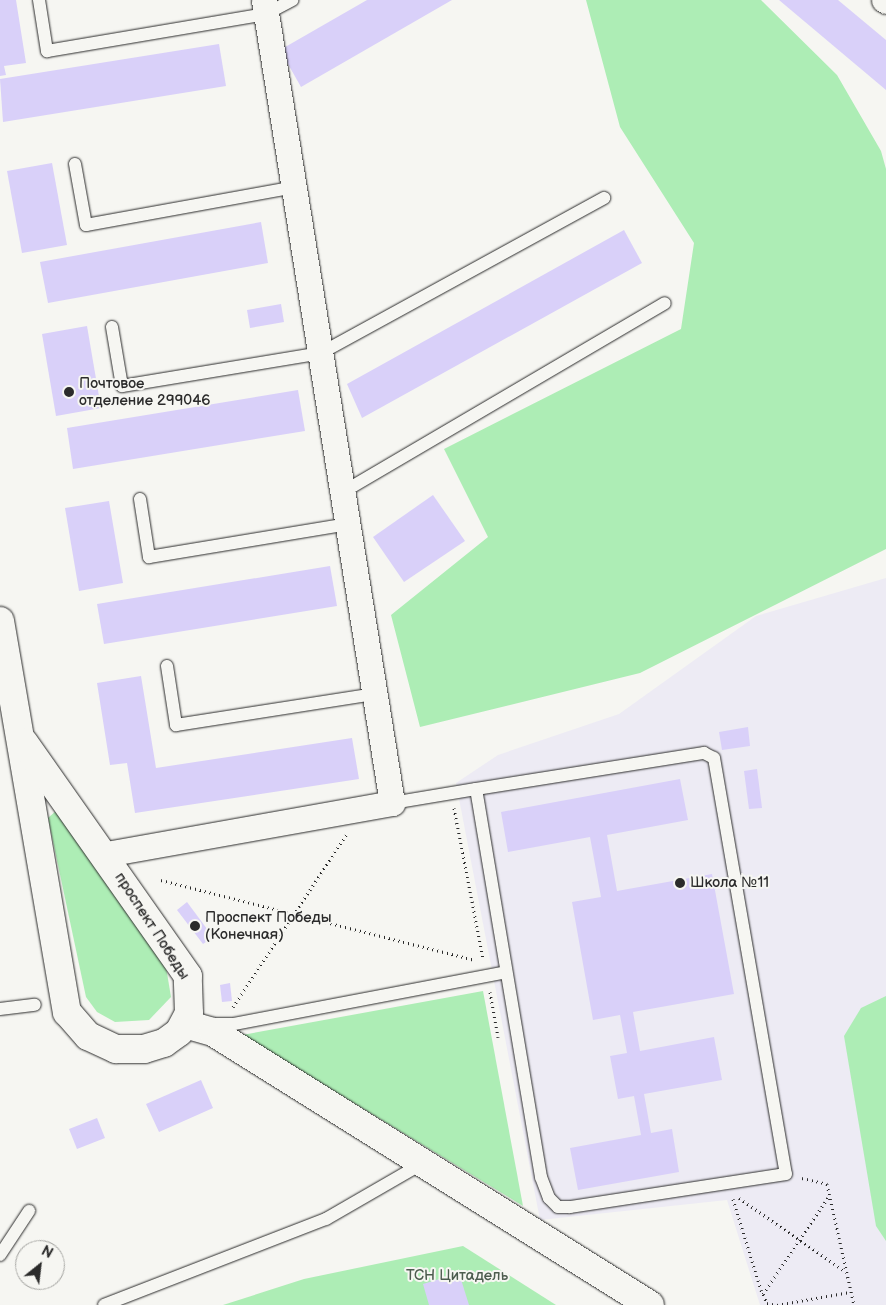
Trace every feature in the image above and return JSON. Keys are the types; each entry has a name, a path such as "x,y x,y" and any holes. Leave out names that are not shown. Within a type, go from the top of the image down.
{"street":[{"path":"106,854 362,810 392,803 265,7"},
{"name":"проспект Победы","path":"0,620 24,742 67,1012 101,1044 130,1050 164,1043 185,1024 190,1001 188,976 106,854 24,742"},
{"path":"185,1024 213,1032 424,1162 650,1305"}],"lane":[{"path":"39,0 47,51 292,0"},
{"path":"75,164 86,225 294,187"},
{"path":"112,327 122,386 320,353 604,198"},
{"path":"342,492 665,303"},
{"path":"140,499 149,557 348,524"},
{"path":"167,666 176,725 374,694"},
{"path":"392,803 451,793 476,789 704,753 714,758 786,1174 558,1207 541,1177 476,789"},
{"path":"185,1024 228,1024 485,969 506,972"},
{"path":"0,1009 35,1005"},
{"path":"104,1305 326,1219 424,1162"},
{"path":"0,1255 29,1211"}],"path":[{"path":"451,793 500,1044"},
{"path":"228,1024 240,991 296,915 362,810"},
{"path":"161,880 296,915 485,969"},
{"path":"786,1174 827,1184 854,1305"},
{"path":"846,1271 731,1193 767,1303 777,1305 850,1292"},
{"path":"763,1294 829,1195"}],"shaded area":[{"name":"Школа №11","path":"886,578 886,1305 760,1305 727,1200 540,1220 456,783 498,755 619,714 756,616"}],"green space":[{"path":"586,0 761,0 837,75 881,151 886,169 886,549 640,673 420,727 391,615 488,537 444,449 681,329 694,243 620,127"},
{"path":"57,810 165,961 171,997 149,1020 115,1022 97,1012 86,997 48,818"},
{"path":"483,991 523,1206 242,1035"},
{"path":"886,996 886,1241 876,1226 844,1036 861,1008"},
{"name":"ТСН Цитадель","path":"463,1246 556,1305 223,1305 304,1279"}],"building":[{"path":"0,0 16,0 26,63 4,66 6,75 0,76"},
{"path":"367,0 452,0 301,87 280,50"},
{"path":"779,0 838,0 886,40 886,90"},
{"path":"219,44 226,86 3,122 0,79"},
{"path":"52,163 67,245 22,253 7,171"},
{"path":"261,222 268,263 48,303 40,262"},
{"path":"624,230 642,263 362,418 347,384"},
{"path":"281,304 284,322 250,328 247,310"},
{"path":"87,326 101,408 56,416 42,334"},
{"path":"298,390 305,431 73,469 67,428"},
{"path":"433,495 465,541 404,582 373,537"},
{"path":"109,501 123,583 79,591 65,508"},
{"path":"330,566 337,606 104,644 97,604"},
{"path":"141,676 156,768 352,738 359,779 135,813 127,763 110,765 97,683"},
{"path":"748,727 750,746 722,750 719,732"},
{"path":"757,769 762,808 749,809 744,771"},
{"path":"680,779 688,820 607,835 617,891 712,874 734,994 633,1012 640,1051 714,1037 722,1080 644,1094 651,1133 672,1129 679,1172 578,1190 570,1148 641,1135 634,1096 618,1099 610,1056 627,1053 620,1015 593,1020 572,902 601,897 590,837 508,852 501,812"},
{"path":"187,902 213,937 203,944 177,910"},
{"path":"230,983 232,1001 222,1002 220,985"},
{"path":"201,1080 213,1108 159,1132 146,1104"},
{"path":"97,1118 105,1138 77,1149 69,1129"},
{"path":"459,1273 469,1305 429,1305 423,1284"}],"place":[{"name":"Почтовое отделение 299046","path":"69,392"},
{"name":"Школа №11","path":"680,883"},
{"name":"Проспект Победы (Конечная)","path":"195,926"}]}
